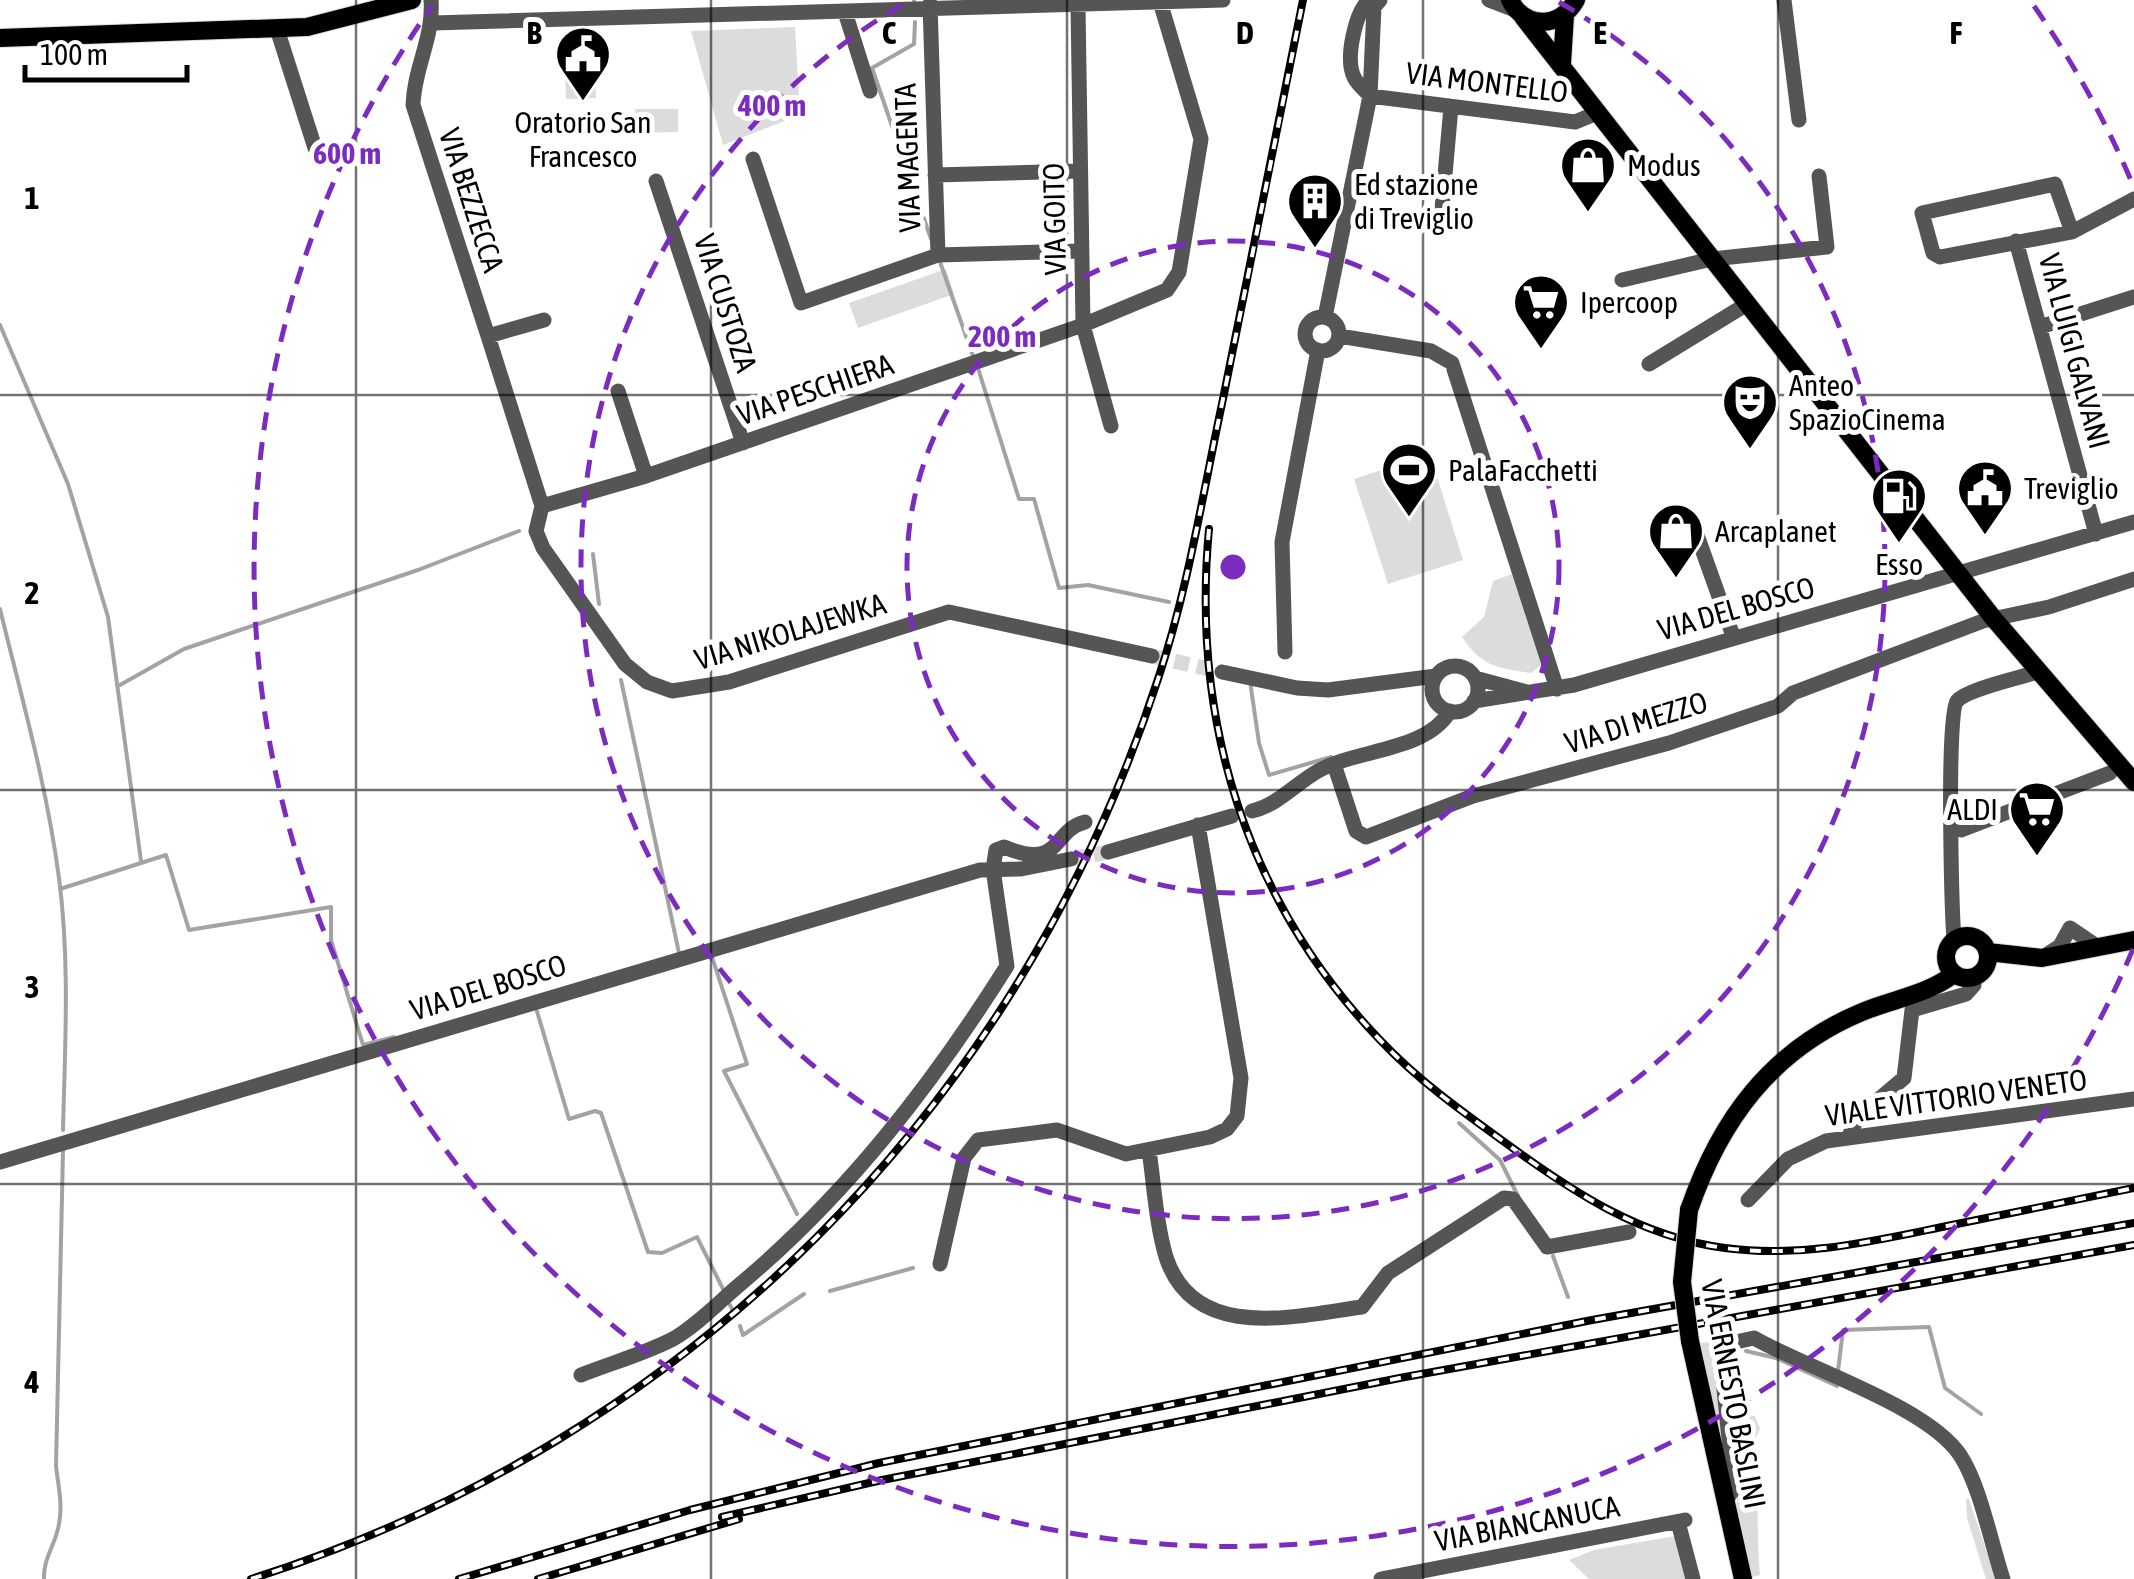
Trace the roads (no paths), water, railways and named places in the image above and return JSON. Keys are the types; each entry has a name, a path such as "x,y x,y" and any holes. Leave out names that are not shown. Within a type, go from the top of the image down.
{"main road":[{"path":"0,38 278,30 342,20 412,0"},
{"path":"1516,9 1545,23 1574,5"},
{"path":"1562,64 1574,5"},
{"path":"1516,9 1994,619 2134,781"},
{"path":"1977,938 1969,967 1954,941 1977,938"},
{"name":"VIA ERNESTO BASLINI","path":"1743,1579 1690,1340 1682,1282 1689,1210 1705,1163 1733,1113 1786,1056 1865,1010 1936,988 1969,967 2134,940"}],"street":[{"path":"431,0 433,22 846,12 931,5 1078,7 1223,0"},
{"path":"658,0 661,17"},
{"path":"1369,0 1361,7 1352,70 1370,96"},
{"path":"1324,317 1370,96 1374,6 1380,0"},
{"path":"1488,0 1516,9"},
{"path":"1784,0 1799,120"},
{"name":"VIA PESCHIERA","path":"541,509 1082,325 1166,290 1179,272 1200,139 1153,3"},
{"name":"VIA MAGENTA","path":"931,5 938,255"},
{"name":"VIA GOITO","path":"1078,7 1082,325 1112,426"},
{"path":"846,12 870,91"},
{"name":"VIA BEZZECCA","path":"433,22 414,82 414,105 541,509"},
{"path":"278,30 315,148"},
{"path":"1352,70 1358,74 1370,71"},
{"name":"VIA MONTELLO","path":"1370,96 1575,122 1597,112"},
{"path":"1440,231 1451,107"},
{"path":"753,159 801,304 938,255 1082,252"},
{"path":"935,175 1080,171"},
{"path":"1622,280 1712,260 1827,248 1819,176"},
{"name":"VIA CUSTOZA","path":"656,182 743,443"},
{"path":"2072,232 2055,184 1922,214 1936,256 2072,232 2134,199"},
{"name":"VIA LUIGI GALVANI","path":"2016,241 2096,534"},
{"path":"2040,327 2134,297"},
{"path":"1649,364 1747,304"},
{"path":"1324,317 1334,322 1339,336 1332,348 1318,350 1308,344 1305,329 1312,319 1324,317"},
{"path":"488,336 544,320"},
{"path":"1339,336 1431,351 1452,363 1557,689"},
{"path":"1285,652 1282,542 1318,350"},
{"path":"618,391 646,476"},
{"name":"VIA NIKOLAJEWKA","path":"541,509 536,531 543,548 625,664 647,682 672,691 729,682 949,612 1152,656"},
{"path":"1692,521 1733,636"},
{"name":"VIA DEL BOSCO","path":"1474,701 1557,689 2134,522"},
{"name":"VIA DI MEZZO","path":"1334,764 1356,831 1366,837 1473,796 1669,743 1778,706 1792,692 1994,619 2134,579"},
{"path":"1222,672 1297,688 1394,684 1409,676 1436,676 1456,666 1475,678 1474,701 1466,709 1440,704 1394,684"},
{"path":"1954,941 1948,857 1954,773 1952,713 1966,695 2037,672"},
{"path":"1252,812 1274,803 1334,764 1425,732 1440,704 1436,676"},
{"name":"VIA DEL BOSCO","path":"1475,678 1528,692"},
{"path":"1961,830 2110,773"},
{"path":"1108,852 1232,816"},
{"name":"VIA DEL BOSCO","path":"993,869 994,853 1000,848 1032,855 1057,848 1072,829 1086,822"},
{"path":"940,1264 964,1158 978,1140 1057,1130 1119,1152 1149,1150 1218,1134 1237,1116 1242,1099 1198,825"},
{"name":"VIA DEL BOSCO","path":"0,1162 993,869 1071,859"},
{"path":"581,1375 656,1346 695,1324 810,1221 878,1146 948,1054 1006,966 993,869"},
{"path":"1849,1136 1858,1117 1904,1078 1912,1010 1966,994 1974,985 1969,967"},
{"name":"VIALE VITTORIO VENETO","path":"1748,1200 1788,1159 1805,1148 1849,1136 2134,1099"},
{"path":"1149,1150 1171,1267 1209,1306 1243,1320 1362,1306 1388,1273 1504,1198 1514,1199 1548,1246 1628,1232"},
{"path":"1725,1501 1734,1488 1721,1359 1731,1342 1754,1338 1916,1418 1948,1442 1966,1468 2003,1579"},
{"name":"VIA BIANCANUCA","path":"1386,1579 1681,1521 1693,1579"}],"waterway":[{"path":"915,22 914,44 872,68 931,239"},
{"path":"940,262 973,356"},
{"path":"0,325 68,484 108,617 141,861"},
{"path":"977,365 1019,499 1034,499 1059,588 1088,585 1169,602"},
{"path":"120,685 184,649 418,570 519,531"},
{"path":"593,554 599,604"},
{"path":"0,609 41,777 59,878 66,972 63,1130"},
{"path":"621,680 679,953"},
{"path":"1250,681 1259,743 1269,775 1331,757"},
{"path":"60,889 166,855 189,930 331,907 331,940 363,1045 394,1037"},
{"path":"712,957 747,1064 724,1071 797,1214"},
{"path":"536,1008 569,1119 595,1111 601,1113 648,1252 662,1253 697,1237 723,1289"},
{"path":"1459,1123 1500,1160 1518,1196"},
{"path":"44,1579 60,1509 56,1466 63,1151"},
{"path":"1553,1256 1568,1297"},
{"path":"830,1291 913,1268"},
{"path":"740,1326 743,1335 804,1294"},
{"path":"730,1305 734,1313"},
{"path":"1838,1371 1843,1330 1929,1327 1945,1388 1981,1414"},
{"path":"1746,1351 1776,1358 1837,1386"}],"tunnel":[{"path":"1152,656 1222,672"},
{"path":"1071,859 1108,852"}],"railway":[{"path":"251,1579 409,1518 557,1441 692,1347 815,1238 924,1116 1019,981 1097,834 1170,642 1195,538 1303,0"},
{"path":"1209,529 1209,670 1220,738 1238,804 1263,868 1295,929 1334,987 1381,1041 1440,1094 1529,1160 1608,1209 1664,1234 1753,1251 1861,1243 2134,1188"},
{"path":"459,1579 690,1510 879,1463 1592,1320 2134,1223"},
{"path":"722,1517 882,1480 1405,1377 2134,1245"},
{"path":"538,1579 739,1519"}],"place":[{"name":"Oratorio San Francesco","path":"583,103"},
{"name":"Modus","path":"1588,214"},
{"name":"Ed stazione di Treviglio","path":"1315,250"},
{"name":"Ipercoop","path":"1541,351"},
{"name":"Anteo SpazioCinema","path":"1750,451"},
{"name":"PalaFacchetti","path":"1409,519"},
{"name":"Treviglio","path":"1985,537"},
{"name":"Esso","path":"1899,545"},
{"name":"Arcaplanet","path":"1676,580"},
{"name":"ALDI","path":"2037,858"}]}
